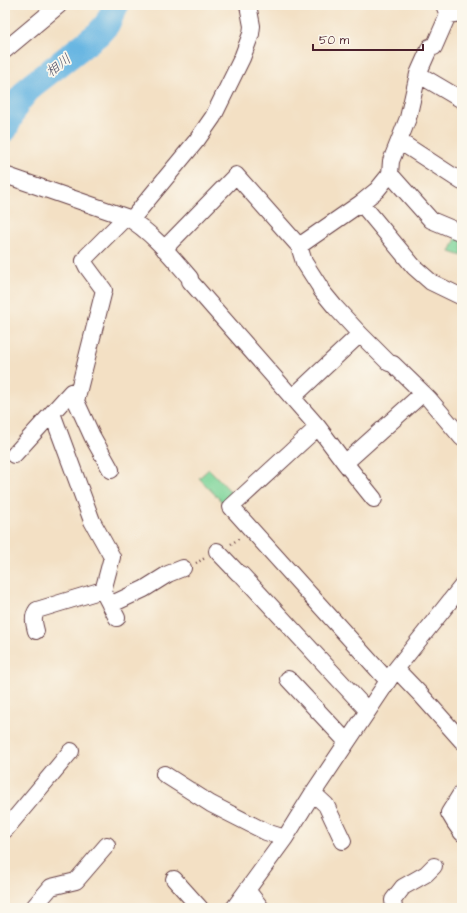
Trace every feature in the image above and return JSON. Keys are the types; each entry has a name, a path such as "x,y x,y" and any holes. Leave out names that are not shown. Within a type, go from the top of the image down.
{"street":[{"path":"5,50 59,5"},
{"path":"111,470 92,436 76,401 104,290 84,261 87,256 128,218 197,140 213,118 252,34 248,5"},
{"path":"299,246 361,203 377,190 390,174 391,161 408,118 418,74 430,47 434,47 451,11"},
{"path":"418,74 462,100"},
{"path":"399,141 462,182"},
{"path":"390,174 431,220 462,233"},
{"path":"6,175 128,218 138,224 164,249 190,278 190,281 293,397 374,499"},
{"path":"164,249 236,175 299,246 304,262 320,287 320,290 389,363 393,364 430,398 462,438"},
{"path":"361,203 414,267 431,282 462,296"},
{"path":"293,397 360,334"},
{"path":"14,455 52,412 72,392 78,390"},
{"path":"345,463 424,393"},
{"path":"52,412 92,521 112,557 110,605"},
{"path":"318,427 231,507 392,675 421,695 462,741"},
{"path":"217,551 238,574 242,575 368,711"},
{"path":"110,605 144,589 168,574 183,568"},
{"path":"234,908 285,838 313,793 392,675 462,586"},
{"path":"36,631 33,619 37,610 96,592 110,605"},
{"path":"288,679 347,742"},
{"path":"5,830 71,751"},
{"path":"164,774 211,804 266,832 285,838"},
{"path":"462,792 449,813 454,824 462,833"},
{"path":"313,793 326,805 343,841"},
{"path":"33,908 51,888 76,881 107,845"},
{"path":"394,908 393,900 403,887 426,874 434,866"},
{"path":"174,879 200,908"},
{"path":"247,890 261,908"}],"green space":[{"path":"458,234 462,236 462,256 450,252"},
{"path":"209,469 234,495 224,504 199,478"}],"waterway":[{"name":"相川","path":"5,129 17,103 31,86 98,34 107,24 116,5"}]}
